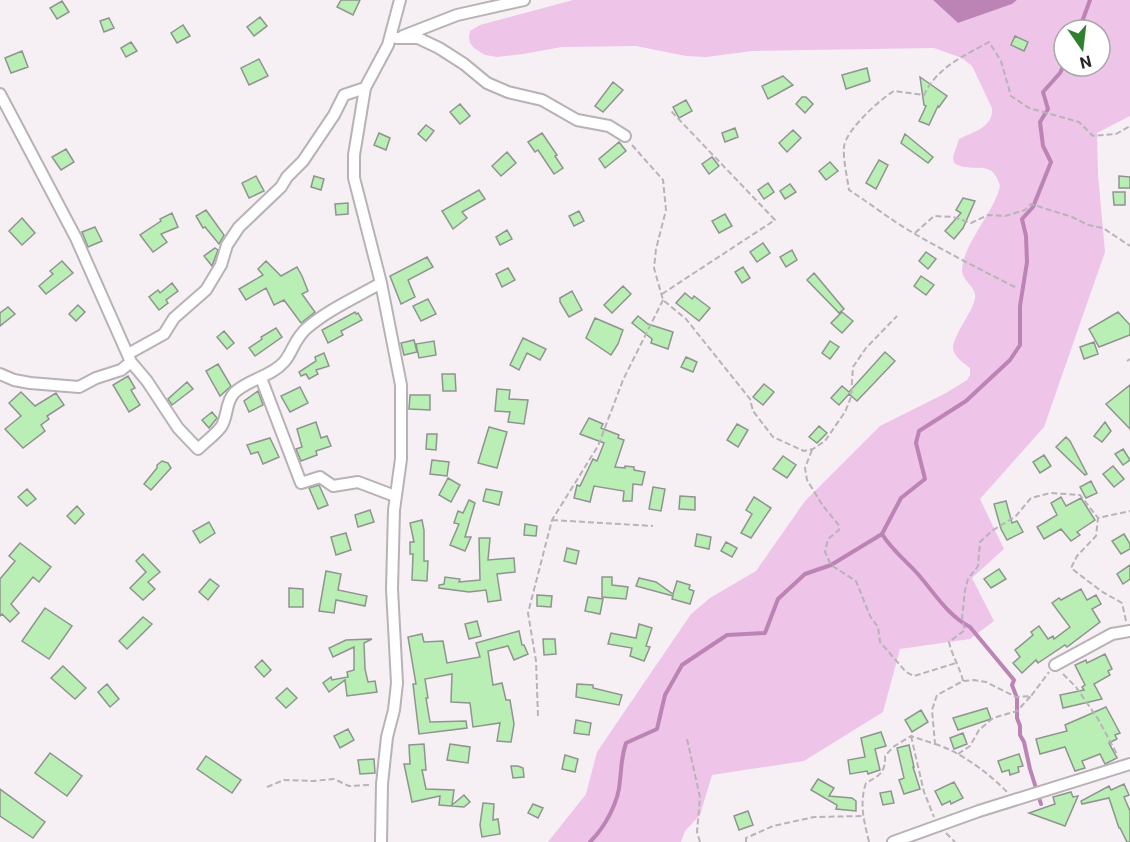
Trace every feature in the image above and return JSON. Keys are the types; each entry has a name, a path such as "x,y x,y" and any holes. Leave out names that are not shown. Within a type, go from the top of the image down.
{"street":[{"path":"381,842 382,784 387,737 394,711 397,683 392,589 394,496 401,459 400,385 381,283 354,178 354,155 365,88 392,42 400,0"},
{"path":"392,42 457,15 524,0"},
{"path":"392,42 418,38 464,64 487,83 508,92 542,100 577,120 609,126 625,136"},
{"path":"0,374 30,383 79,387 96,378 120,370 130,358 164,334 174,318 206,290 221,265 227,245 239,227 281,187 287,177 303,161 334,115 344,95 365,88"},
{"path":"0,94 76,238 130,358 178,428 198,449 222,426 228,401 244,384 261,378 285,362 295,342 307,328 347,301 381,283"},
{"path":"261,378 302,483 320,477 333,486 358,482 394,496"},
{"path":"1055,665 1112,634 1130,631"},
{"path":"893,842 1014,800 1127,765"}],"path":[{"path":"1015,287 914,234 849,190 844,145 859,122 880,99 894,91 924,95 944,67 989,42 1001,61 1011,96 1029,108 1079,122 1093,136 1116,134 1130,126"},
{"path":"661,295 775,220 670,110"},
{"path":"625,136 663,180 666,210 656,249 654,268 663,300 686,319 750,399 753,411 772,437 804,451 813,449 825,441 845,412 851,397 853,367 866,348 897,316"},
{"path":"914,234 934,216 953,217 971,223 988,214 1005,216 1025,210 1031,204 1088,225 1103,228 1130,246"},
{"path":"538,716 536,661 528,613 552,520 598,446 623,380 663,300"},
{"path":"813,449 805,468 807,480 823,506 838,524 839,530 828,539 825,552 831,565 856,582 870,616 878,627 880,642 906,672 914,676 956,663"},
{"path":"963,681 949,642 964,630 962,619 965,590 968,579 978,566 980,542 993,530 1016,517 1031,498 1050,493 1080,495 1098,518 1096,536 1077,556 1071,568 1101,591 1122,603 1130,631"},
{"path":"1098,518 1130,511"},
{"path":"552,520 653,526"},
{"path":"958,754 970,746 979,730 993,718 1017,711 1055,665 1076,687 1127,765"},
{"path":"935,744 932,710 937,695 963,681 986,682 1016,697 1030,696"},
{"path":"911,736 947,747 991,778 1014,800"},
{"path":"869,842 862,816 866,783 881,775 886,765 885,756 911,736"},
{"path":"911,736 924,792 938,826 955,842"},
{"path":"687,739 700,797 697,832 700,842"},
{"path":"267,787 284,780 334,779 349,786 382,784"},
{"path":"746,842 746,838 773,826 814,817 862,816"}],"shaded area":[{"path":"573,0 933,0 958,23 1012,4 1017,0 1130,0 1130,116 1097,133 1105,252 1044,427 980,499 1004,549 972,578 994,621 970,639 900,649 883,712 804,761 712,775 700,815 685,831 681,842 548,842 586,794 597,752 691,614 710,598 756,571 805,501 880,426 967,380 970,368 957,357 953,347 975,298 974,291 962,270 968,250 992,207 1000,186 992,171 961,166 954,163 953,157 959,139 986,124 990,120 992,108 972,66 962,58 934,48 752,51 706,57 686,56 636,46 562,47 497,57 485,55 474,48 470,43 470,31 480,25"},
{"path":"933,0 1017,0 1012,4 958,23"}],"building":[{"path":"341,0 360,0 353,15 337,7"},
{"path":"62,1 69,12 57,19 50,8"},
{"path":"260,17 267,26 254,36 247,27"},
{"path":"109,18 114,28 104,32 100,21"},
{"path":"183,25 190,36 177,43 171,33"},
{"path":"1015,36 1028,42 1024,51 1011,45"},
{"path":"131,42 137,51 126,57 121,48"},
{"path":"22,51 28,67 11,73 5,58"},
{"path":"259,59 268,76 249,85 241,68"},
{"path":"867,68 870,81 846,89 842,75"},
{"path":"783,76 793,85 768,99 762,86"},
{"path":"920,77 947,96 938,106 929,125 919,121 926,106"},
{"path":"613,82 623,90 603,112 595,106"},
{"path":"802,97 806,97 813,104 805,113 796,104"},
{"path":"686,100 692,111 679,118 673,107"},
{"path":"460,104 470,116 460,124 450,112"},
{"path":"426,125 434,131 426,141 418,134"},
{"path":"735,128 738,137 725,142 722,133"},
{"path":"793,130 801,138 787,152 779,143"},
{"path":"379,133 390,138 386,150 374,145"},
{"path":"542,133 563,168 554,174 538,150 535,152 528,142"},
{"path":"905,134 933,157 928,163 901,143"},
{"path":"619,142 626,151 605,168 599,159"},
{"path":"66,149 74,162 61,170 52,157"},
{"path":"507,152 516,163 501,176 492,166"},
{"path":"712,157 719,166 709,174 702,164"},
{"path":"879,160 888,165 876,189 866,183"},
{"path":"830,162 838,171 826,180 819,171"},
{"path":"256,176 264,191 249,198 242,183"},
{"path":"314,176 324,179 321,190 311,187"},
{"path":"1119,176 1130,177 1130,188 1119,188"},
{"path":"768,183 774,192 764,199 758,190"},
{"path":"790,184 796,192 785,199 780,191"},
{"path":"479,190 485,199 462,212 467,218 453,229 442,211"},
{"path":"1113,192 1125,192 1125,205 1114,205"},
{"path":"963,198 975,201 963,228 954,239 945,231 961,213 956,210"},
{"path":"348,203 348,214 336,215 335,204"},
{"path":"206,210 224,235 219,244 205,227 203,228 196,216"},
{"path":"579,211 584,221 574,226 569,216"},
{"path":"172,213 178,227 161,234 167,242 153,252 140,235 161,221 160,219"},
{"path":"725,214 732,226 719,233 712,221"},
{"path":"22,218 35,233 22,245 9,231"},
{"path":"95,227 102,241 88,247 82,232"},
{"path":"507,230 512,239 500,245 496,237"},
{"path":"763,243 770,253 757,262 750,252"},
{"path":"215,248 218,250 212,266 204,256"},
{"path":"792,250 797,260 786,267 780,257"},
{"path":"926,252 936,259 928,269 919,261"},
{"path":"427,257 433,267 408,280 415,297 401,304 390,276"},
{"path":"62,261 73,273 46,294 39,286 53,274 50,271"},
{"path":"266,261 281,276 297,267 308,291 302,294 315,312 301,323 284,300 274,305 266,288 246,300 239,289 263,275 258,269"},
{"path":"743,267 750,278 742,283 735,272"},
{"path":"508,268 515,280 502,287 496,274"},
{"path":"814,273 844,309 839,313 807,280"},
{"path":"921,276 934,285 926,295 914,286"},
{"path":"172,283 178,291 166,300 168,303 159,310 149,297 158,290 160,293"},
{"path":"623,286 631,294 612,313 604,305"},
{"path":"572,291 582,310 569,317 560,298"},
{"path":"685,293 692,299 694,296 710,308 699,321 676,303"},
{"path":"428,299 436,314 421,321 413,306"},
{"path":"78,305 85,312 76,321 69,314"},
{"path":"8,307 15,314 0,326 0,313"},
{"path":"355,312 362,320 341,331 343,335 328,343 322,330"},
{"path":"842,312 853,321 842,333 831,323"},
{"path":"1118,312 1130,325 1130,335 1099,347 1089,329"},
{"path":"638,316 648,324 673,332 668,349 651,343 652,339 632,323"},
{"path":"595,318 623,330 611,355 586,338"},
{"path":"276,328 282,337 255,356 249,348"},
{"path":"224,331 234,343 227,349 217,337"},
{"path":"523,338 546,349 540,360 527,353 519,370 510,365"},
{"path":"414,340 417,352 404,355 401,343"},
{"path":"434,341 436,355 419,358 416,344"},
{"path":"830,341 839,347 830,359 822,353"},
{"path":"1094,342 1098,354 1084,359 1080,347"},
{"path":"885,352 895,361 857,401 849,394 839,405 831,398 842,386 849,392"},
{"path":"324,353 329,366 316,370 318,374 309,379 306,374 301,376 299,372 316,361 315,357"},
{"path":"686,357 697,362 693,372 681,367"},
{"path":"218,364 231,386 220,396 206,371"},
{"path":"442,374 455,374 456,391 443,391"},
{"path":"128,376 135,388 131,390 140,405 129,412 113,385"},
{"path":"187,382 193,389 172,405 168,399"},
{"path":"764,384 774,392 763,405 753,397"},
{"path":"1130,385 1130,429 1106,404"},
{"path":"300,387 308,403 290,412 281,396"},
{"path":"497,389 510,390 509,399 528,400 524,424 508,422 510,412 495,411"},
{"path":"258,391 263,405 249,412 244,401"},
{"path":"21,392 35,406 56,393 64,405 47,416 49,419 41,425 45,431 23,448 5,429 21,416 9,403"},
{"path":"410,395 430,395 430,410 409,409"},
{"path":"212,412 217,418 209,428 202,420"},
{"path":"589,418 603,424 601,428 619,435 618,438 624,440 615,467 634,467 634,470 645,472 642,485 633,484 632,501 623,501 624,491 594,486 590,502 574,498 577,485 580,486 593,459 597,461 604,443 580,434"},
{"path":"316,422 321,438 327,436 331,446 316,451 317,455 301,461 296,449 302,447 297,429"},
{"path":"1105,422 1111,431 1102,442 1094,436"},
{"path":"737,424 748,430 738,447 727,440"},
{"path":"819,426 827,433 817,443 809,437"},
{"path":"489,427 507,432 497,468 478,463"},
{"path":"427,434 437,434 436,450 426,449"},
{"path":"1066,437 1087,474 1085,475 1056,447"},
{"path":"270,438 279,457 263,464 258,452 251,454 247,445"},
{"path":"1123,449 1130,460 1123,465 1115,454"},
{"path":"1044,455 1051,466 1040,473 1033,462"},
{"path":"783,456 796,465 787,478 773,469"},
{"path":"432,460 449,462 447,476 430,474"},
{"path":"162,461 168,463 171,468 151,490 144,484"},
{"path":"1113,466 1124,479 1114,487 1103,474"},
{"path":"448,478 460,485 451,502 439,495"},
{"path":"1091,481 1097,493 1086,498 1080,487"},
{"path":"319,485 328,505 318,509 309,488"},
{"path":"653,487 665,489 661,511 649,509"},
{"path":"27,489 36,499 27,506 18,497"},
{"path":"486,489 502,492 499,505 483,501"},
{"path":"680,496 695,497 695,510 679,509"},
{"path":"754,497 771,508 751,538 741,533 752,514 746,510"},
{"path":"1061,497 1066,506 1081,498 1095,520 1077,532 1080,535 1071,541 1061,529 1044,539 1037,527 1057,515 1051,503"},
{"path":"469,500 475,503 465,537 471,537 465,551 450,545 459,524 454,523 458,511 463,513"},
{"path":"1006,501 1012,523 1017,521 1023,532 1007,540 1001,529 994,504"},
{"path":"77,506 84,514 75,524 67,516"},
{"path":"370,510 374,522 358,527 355,515"},
{"path":"422,520 424,561 428,561 427,581 412,580 413,554 410,554 410,542 414,542 410,523"},
{"path":"209,522 215,533 200,543 193,531"},
{"path":"525,524 537,526 536,536 524,535"},
{"path":"346,533 351,550 336,555 331,537"},
{"path":"697,534 711,537 709,549 695,546"},
{"path":"1124,534 1130,544 1130,549 1121,554 1112,541"},
{"path":"479,538 490,538 488,560 514,558 515,572 497,574 501,600 488,602 486,590 469,592 439,588 439,585 444,584 445,577 460,579 459,582 480,580"},
{"path":"726,542 737,548 732,557 721,551"},
{"path":"20,543 51,567 39,582 33,577 11,604 19,613 10,622 2,614 0,616 0,579 15,561 9,556"},
{"path":"567,548 579,551 576,564 564,561"},
{"path":"143,554 160,572 148,582 155,589 143,600 130,588 146,572 136,561"},
{"path":"1130,565 1130,579 1123,584 1117,574"},
{"path":"999,569 1006,579 991,588 984,579"},
{"path":"326,571 341,574 338,590 367,596 365,606 336,600 334,613 319,611"},
{"path":"602,577 612,577 612,585 628,587 626,599 602,597"},
{"path":"639,578 656,582 673,594 677,581 690,585 689,589 694,591 690,604 672,599 673,596 636,586"},
{"path":"210,579 219,586 208,600 199,592"},
{"path":"289,588 303,589 303,607 289,607"},
{"path":"1081,589 1087,600 1096,595 1101,604 1092,609 1100,622 1067,647 1065,645 1038,663 1036,660 1022,673 1013,663 1020,657 1015,650 1033,635 1031,632 1039,626 1048,639 1053,636 1054,639 1070,627 1052,603"},
{"path":"537,595 552,596 551,607 537,606"},
{"path":"588,597 603,599 600,614 585,611"},
{"path":"45,608 72,626 49,659 22,641"},
{"path":"143,617 152,624 127,649 119,641"},
{"path":"477,621 481,636 469,639 465,624"},
{"path":"639,624 652,628 646,646 650,647 644,661 630,656 632,648 608,644 611,633 636,638"},
{"path":"519,631 522,645 528,654 514,660 508,646 488,651 493,685 502,683 506,700 510,700 514,724 511,742 497,741 500,723 473,727 470,703 451,702 452,674 425,679 430,722 466,721 467,728 419,734 413,684 416,684 408,637 422,634 424,642 443,641 447,663 480,657 476,643"},
{"path":"372,639 364,643 365,669 368,682 375,681 377,692 347,696 345,680 329,692 323,683 331,677 332,680 348,677 347,672 354,670 354,647 333,657 329,648 346,640"},
{"path":"543,639 555,639 556,654 544,655"},
{"path":"1105,654 1112,669 1108,671 1110,675 1094,684 1102,699 1063,708 1060,695 1084,690 1082,687 1085,685 1075,665 1086,660 1087,663"},
{"path":"262,660 271,670 264,677 255,667"},
{"path":"63,666 86,688 75,699 51,678"},
{"path":"107,684 119,699 110,707 98,692"},
{"path":"577,684 593,685 593,688 622,695 619,705 576,697"},
{"path":"287,688 297,698 286,708 276,698"},
{"path":"1106,707 1120,733 1115,735 1117,739 1109,743 1117,758 1105,764 1100,754 1082,761 1085,768 1075,771 1065,747 1040,754 1036,739 1067,731 1065,725"},
{"path":"987,708 991,719 958,730 953,718"},
{"path":"921,710 928,722 912,732 905,720"},
{"path":"576,720 591,723 589,735 574,733"},
{"path":"348,729 354,740 340,748 334,736"},
{"path":"881,732 886,746 875,749 880,770 868,774 867,771 850,774 848,760 865,757 861,738"},
{"path":"963,733 967,744 954,749 950,738"},
{"path":"424,744 426,770 422,770 426,789 454,790 452,805 464,795 470,802 464,807 439,805 440,796 412,802 404,764 410,764 409,745"},
{"path":"450,744 470,747 468,763 447,760"},
{"path":"909,745 920,789 904,794 899,780 904,778 897,748"},
{"path":"50,753 82,776 67,796 35,773"},
{"path":"1019,754 1023,766 1018,767 1019,772 1010,775 1009,770 1002,772 998,761"},
{"path":"565,755 578,759 575,772 562,769"},
{"path":"206,756 241,780 232,793 197,769"},
{"path":"374,759 375,773 360,774 358,760"},
{"path":"511,766 523,768 524,777 513,778"},
{"path":"818,779 834,788 829,796 852,798 856,801 856,811 836,809 837,805 811,790"},
{"path":"954,782 963,798 951,804 950,801 942,805 935,791"},
{"path":"1124,784 1129,795 1124,797 1130,811 1130,842 1127,842 1119,828 1109,798 1082,804 1081,801 1109,786 1111,790"},
{"path":"0,789 45,822 33,838 0,816"},
{"path":"891,791 894,803 883,805 880,793"},
{"path":"1071,792 1073,797 1078,796 1065,826 1029,813 1055,804 1053,797"},
{"path":"483,803 494,804 493,820 498,819 500,834 482,837 480,825"},
{"path":"533,804 543,808 538,818 528,813"},
{"path":"748,811 753,825 739,830 734,816"}],"waterway":[{"path":"1083,18 1090,0"},
{"path":"590,842 606,822 617,797 626,743 657,729 665,695 682,665 727,635 765,633 778,599 805,574 831,565 882,534 901,498 925,479 916,443 919,431 966,401 1010,360 1020,345 1020,306 1027,262 1026,236 1022,219 1033,207 1051,162 1043,146 1040,122 1048,109 1043,92 1056,78"},
{"path":"882,534 947,609 970,627 1014,680 1012,685 1017,698 1020,735 1041,804"}]}
